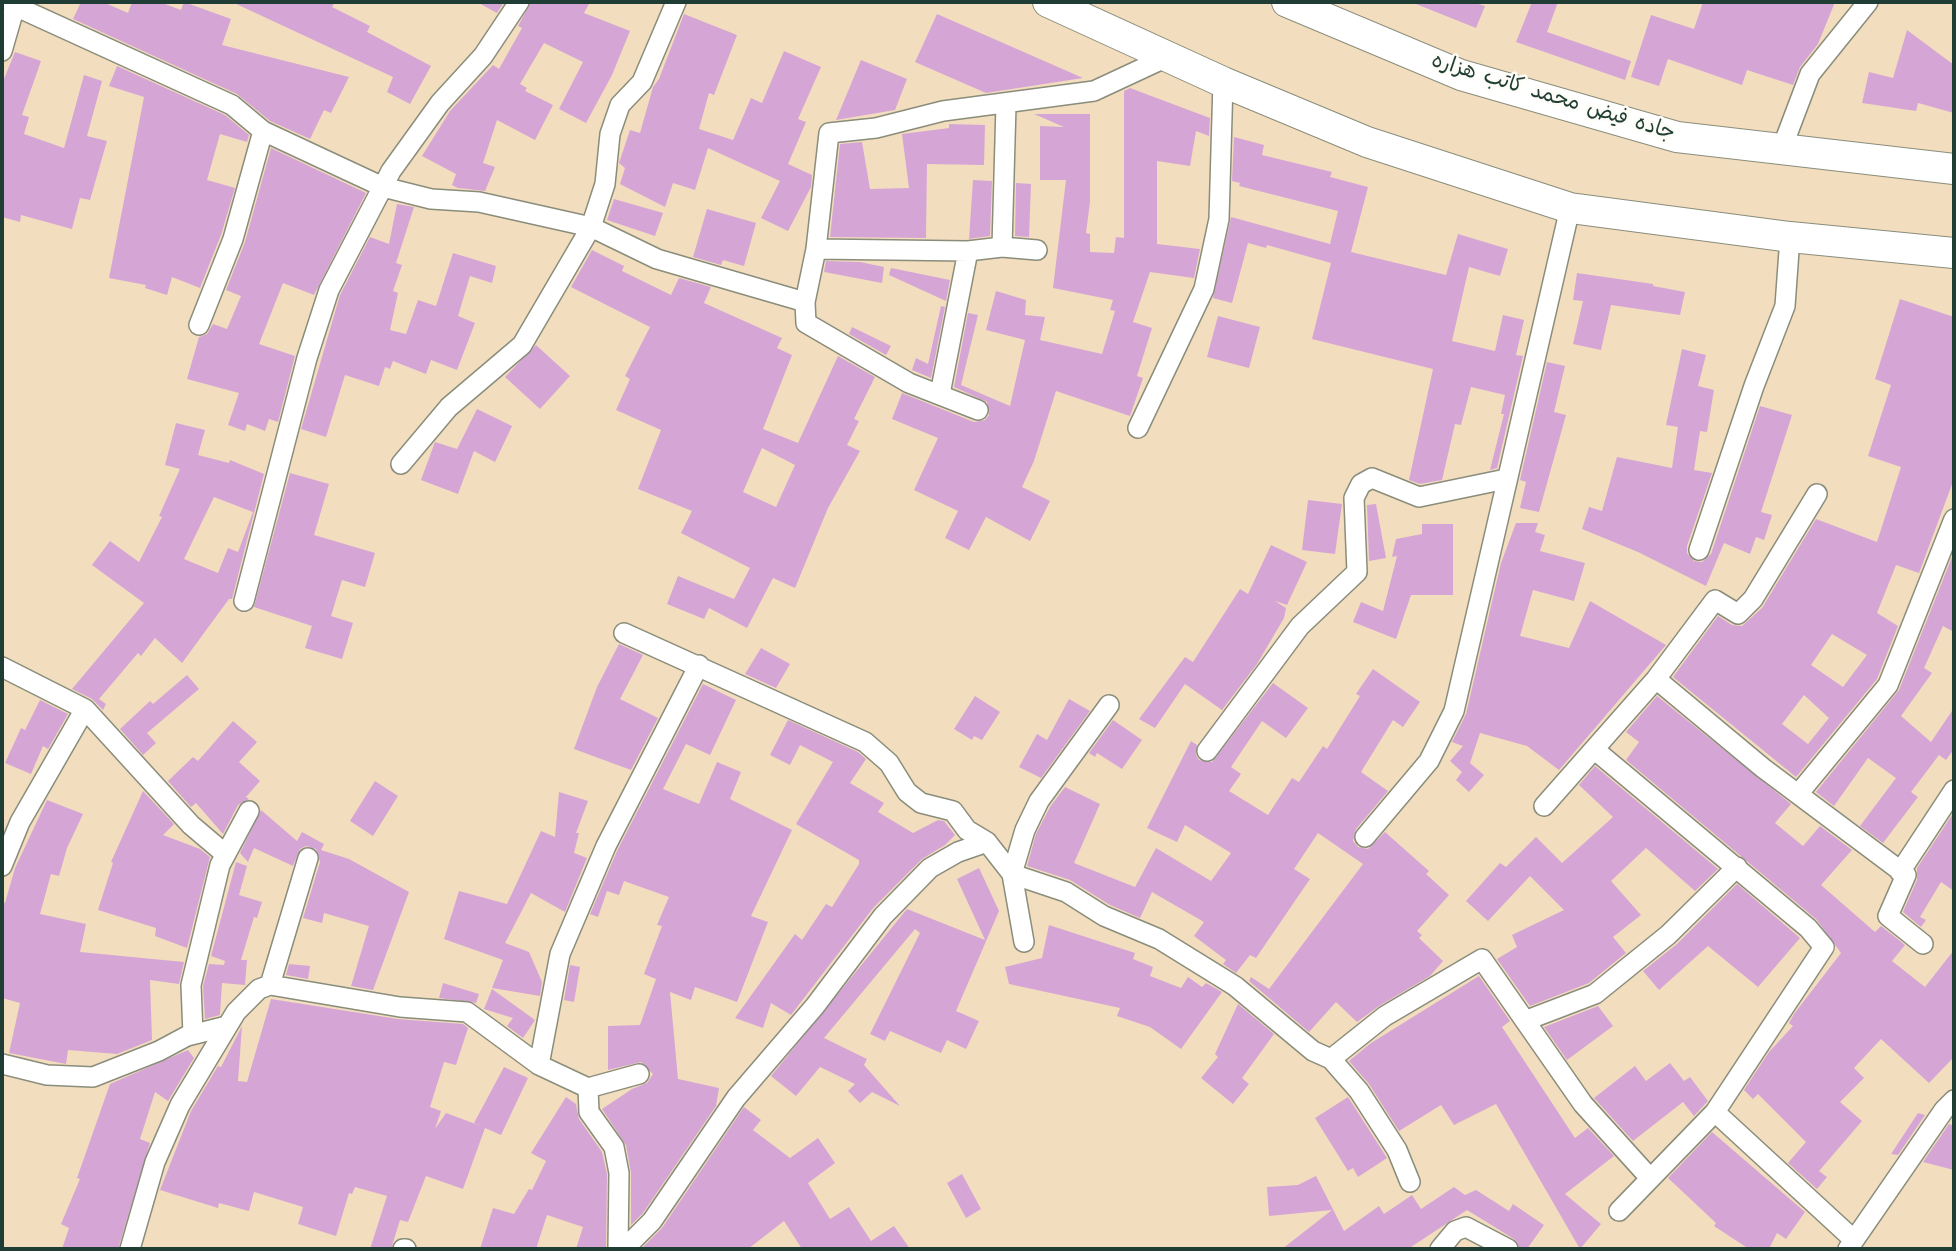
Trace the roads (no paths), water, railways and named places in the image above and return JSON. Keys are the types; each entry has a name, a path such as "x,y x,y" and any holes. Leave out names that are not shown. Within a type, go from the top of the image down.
{"main road":[{"path":"1048,2 1223,82 1367,142 1570,208 1790,237 1954,253"},
{"name":"جاده فیض محمد کاتب هزاره","path":"1287,2 1461,75 1677,137 1954,169"}],"street":[{"path":"244,601 307,358 329,290 383,187 440,103 483,56 519,2"},
{"path":"401,464 449,408 522,345 591,227 605,184 610,134 620,105 642,82 676,2"},
{"path":"1782,148 1810,74 1868,2"},
{"path":"2,51 14,3 232,105 262,131 383,187 432,199 479,202 591,227 657,259 805,302"},
{"path":"978,410 909,383 806,323 805,302 816,249 829,132 876,128 943,111 1094,91 1167,57"},
{"path":"1138,428 1204,289 1219,219 1223,82"},
{"path":"1002,247 1006,104"},
{"path":"199,326 233,239 262,131"},
{"path":"1365,837 1429,761 1454,711 1570,208"},
{"path":"1699,550 1754,386 1786,306 1790,237"},
{"path":"816,249 968,251 1002,247 1037,250"},
{"path":"940,394 968,251"},
{"path":"1207,751 1300,626 1357,572 1354,498 1360,484 1372,478 1419,497 1506,479"},
{"path":"1544,806 1656,679 1716,600 1738,614 1753,599 1817,494"},
{"path":"1799,793 1888,685 1954,519"},
{"path":"624,633 865,742 889,763 907,792 921,803 953,811 967,830 987,842 1012,874 1066,892 1104,916 1159,939 1235,986 1313,1051 1331,1059 1359,1091 1397,1150 1410,1182"},
{"path":"539,1065 560,954 606,846 699,665"},
{"path":"2,667 85,709 154,781 191,825 224,853"},
{"path":"1656,679 1763,768 1900,872 1906,878 1888,916 1923,944"},
{"path":"1024,942 1012,874 1025,830 1039,802 1109,705"},
{"path":"2,866 20,822 85,709"},
{"path":"1595,750 1808,928 1824,947 1715,1112 1649,1177 1619,1211"},
{"path":"1900,872 1954,790"},
{"path":"193,1034 191,985 224,853 249,811"},
{"path":"621,1249 652,1221 736,1098 815,1006 883,916 930,868 958,852 987,842"},
{"path":"270,985 308,858"},
{"path":"1527,1020 1595,993 1668,935 1737,867"},
{"path":"1331,1059 1385,1016 1482,959 1584,1104 1649,1177"},
{"path":"130,1249 155,1162 180,1105 227,1026 259,989 270,985 400,1007 467,1012 539,1065 588,1088 639,1073"},
{"path":"2,1064 47,1075 93,1077 193,1034 227,1026"},
{"path":"588,1088 589,1112 614,1147 619,1173 621,1249"},
{"path":"1715,1112 1851,1245 1944,1110 1954,1100"},
{"path":"1440,1249 1455,1231 1466,1227 1473,1228 1508,1249"}]}
